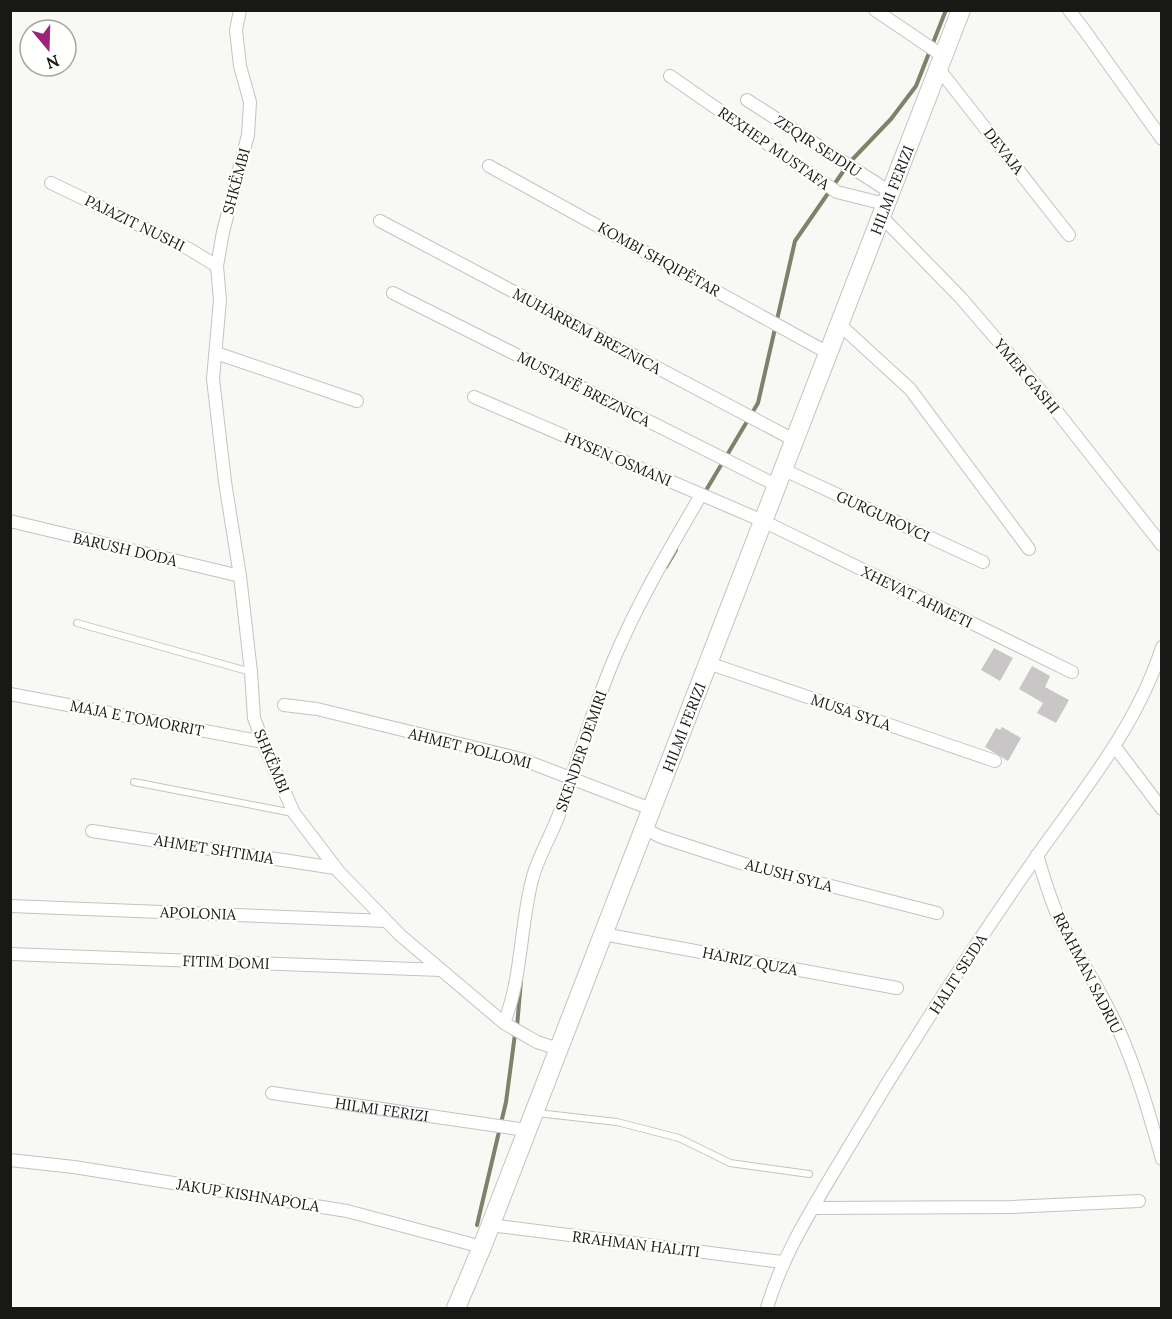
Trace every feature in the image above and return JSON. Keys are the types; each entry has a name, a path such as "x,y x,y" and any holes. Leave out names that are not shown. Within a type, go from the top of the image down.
{"street":[{"name":"SHKËMBI","path":"240,10 236,30 240,66 250,102 248,135 223,232 217,266 220,300 213,379 225,482 240,576 254,718 294,813 335,868 400,935 507,1025 537,1042 558,1049"},
{"path":"875,10 924,43 940,59"},
{"name":"HILMI FERIZI","path":"456,1308 482,1247 940,59 962,10"},
{"path":"1069,10 1161,139"},
{"name":"DEVAJA","path":"940,59 1069,235"},
{"name":"REXHEP MUSTAFA","path":"670,76 837,192 885,204"},
{"name":"ZEQIR SEJDIU","path":"747,100 856,170 885,204"},
{"name":"KOMBI SHQIPËTAR","path":"489,166 828,353"},
{"name":"PAJAZIT NUSHI","path":"51,183 189,249 217,266"},
{"name":"YMER GASHI","path":"885,204 1040,390 1161,545"},
{"name":"MUHARREM BREZNICA","path":"380,221 794,440"},
{"name":"MUSTAFË BREZNICA","path":"393,293 732,464 779,477"},
{"path":"839,324 910,389 1029,549"},
{"path":"216,353 357,401"},
{"name":"HYSEN OSMANI","path":"474,398 762,521"},
{"name":"GURGUROVCI","path":"779,477 982,562"},
{"name":"SKENDER DEMIRI","path":"507,1025 513,1002 522,931 532,878 576,779 586,727 614,657 644,595 705,496"},
{"name":"BARUSH DODA","path":"10,521 240,576"},
{"name":"XHEVAT AHMETI","path":"762,521 1072,672"},
{"name":"HALIT SEJDA","path":"767,1308 782,1262 875,1102 1037,855 1115,747 1154,671 1161,647"},
{"name":"MUSA SYLA","path":"708,663 995,761"},
{"name":"MAJA E TOMORRIT","path":"10,694 263,742"},
{"name":"AHMET POLLOMI","path":"284,705 317,709 521,759 651,809"},
{"path":"1115,747 1161,809"},
{"name":"ALUSH SYLA","path":"644,828 661,837 741,863 937,913"},
{"name":"AHMET SHTIMJA","path":"92,831 335,868"},
{"name":"RRAHMAN SADRIU","path":"1037,855 1058,917 1095,980 1121,1036 1142,1094 1161,1159"},
{"name":"APOLONIA","path":"10,906 386,921"},
{"name":"HAJRIZ QUZA","path":"603,934 897,988"},
{"name":"FITIM DOMI","path":"10,954 441,970"},
{"name":"HILMI FERIZI","path":"272,1093 530,1121"},
{"name":"JAKUP KISHNAPOLA","path":"10,1160 109,1172 347,1211 482,1247"},
{"path":"813,1208 1012,1207 1139,1201"},
{"name":"RRAHMAN HALITI","path":"490,1225 782,1262"}],"lane":[{"path":"77,623 251,672"},
{"path":"134,782 294,813"},
{"path":"530,1121 617,1122 679,1138 730,1163 809,1174"}],"building":[{"path":"994,648 1013,658 1000,681 981,670"},
{"path":"1032,666 1050,676 1045,687 1069,700 1056,723 1037,713 1043,703 1019,689"},
{"path":"1002,727 1021,738 1008,761 985,747 996,728 1000,730"}],"waterway":[{"path":"705,492 758,403 795,241 849,163 891,119 916,86 946,10"},
{"path":"666,567 676,550"},
{"path":"517,1027 521,980"},
{"path":"477,1225 506,1102 515,1034"}]}
